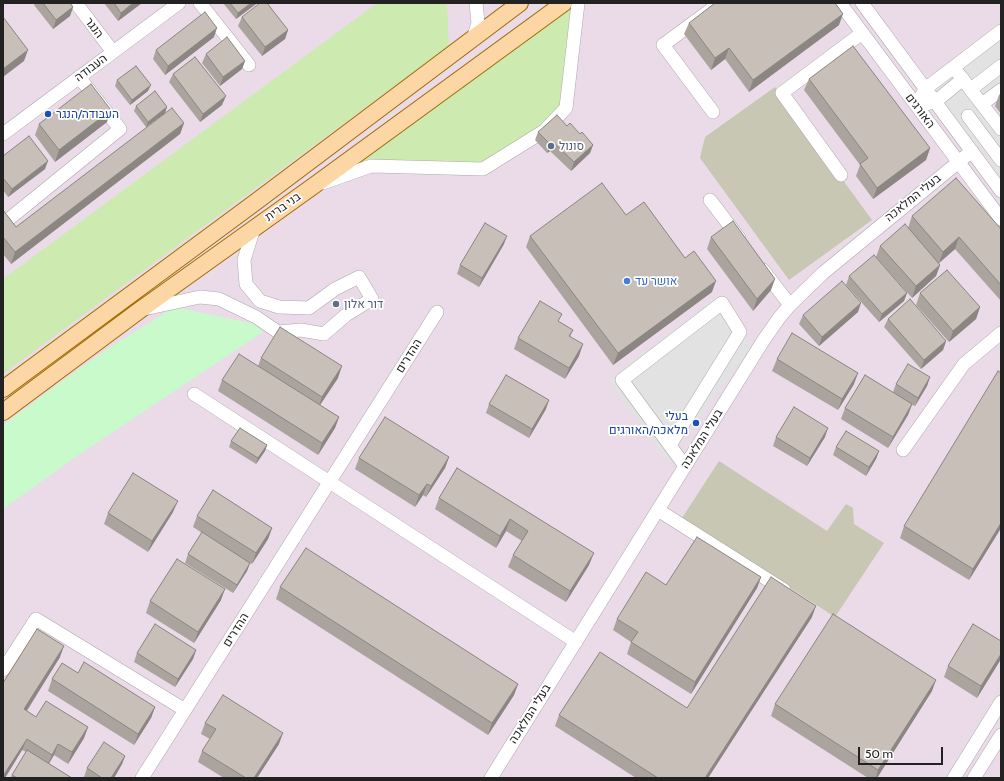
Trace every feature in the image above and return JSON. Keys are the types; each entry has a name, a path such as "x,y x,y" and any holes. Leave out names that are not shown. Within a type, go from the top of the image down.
{"main road":[{"name":"בני ברית","path":"3,389 251,206 520,3"},
{"name":"בני ברית","path":"3,412 140,310 312,187 564,3"}],"street":[{"name":"הנגר","path":"76,3 113,52"},
{"name":"העבודה","path":"3,134 179,3"},
{"path":"200,3 249,65"},
{"path":"473,39 478,23 476,3"},
{"path":"312,187 371,166 483,169 544,132 566,108 578,3"},
{"path":"713,112 663,45 720,3"},
{"name":"האורגים","path":"840,3 1001,219"},
{"name":"האורגים","path":"862,3 1001,191"},
{"path":"916,106 925,89 1001,31"},
{"path":"841,175 782,93 862,33"},
{"path":"916,106 934,102 1001,66"},
{"path":"954,68 1001,129"},
{"path":"3,222 4,223 120,129 79,77"},
{"path":"982,104 1001,90"},
{"path":"968,116 1001,160"},
{"name":"בעלי המלאכה","path":"490,778 763,341 790,305 822,273 972,151"},
{"path":"710,200 748,250"},
{"path":"140,310 200,297 219,299 256,317 278,332 301,330 324,334 346,315 372,299 359,277 335,289 309,308 279,307 260,301 246,284 244,260 254,228"},
{"path":"757,262 790,305"},
{"path":"670,445 740,332 722,303 622,380 685,466"},
{"name":"ההדרים","path":"142,778 437,312"},
{"path":"903,450 964,364 1001,333"},
{"path":"194,394 576,642"},
{"path":"658,510 795,596"},
{"path":"3,670 36,619 185,710"},
{"path":"954,778 1001,702"},
{"path":"974,778 1001,735"}],"shaded area":[{"path":"3,3 1001,3 1001,778 3,778"},
{"path":"1001,23 1001,97 990,105 1001,120 1001,177 927,79"},
{"path":"775,87 872,220 789,280 700,158 705,137"},
{"path":"721,295 752,346 668,462 608,380"},
{"path":"719,461 827,531 846,504 853,508 854,524 884,543 835,617 682,518"}],"green space":[{"path":"377,3 447,3 449,46 3,374 3,279"},
{"path":"561,5 577,5 566,108 483,169 340,166"},
{"path":"175,307 254,324 263,332 74,458 3,509 3,425 107,349"}],"building":[{"path":"43,3 70,3 73,7 56,20"},
{"path":"114,3 133,3 121,13"},
{"path":"230,3 251,3 238,13"},
{"path":"260,3 267,3 288,30 265,47 242,17"},
{"path":"715,3 835,3 843,14 753,80 729,48 715,58 689,23"},
{"path":"205,12 217,28 168,66 156,50"},
{"path":"3,17 28,50 3,69"},
{"path":"227,37 245,61 223,77 206,54"},
{"path":"853,46 930,148 877,188 860,164 868,158 809,79"},
{"path":"195,57 226,96 203,114 173,74"},
{"path":"136,66 151,85 132,100 117,80"},
{"path":"91,84 111,110 59,150 39,124"},
{"path":"155,91 167,107 148,122 136,106"},
{"path":"172,108 184,123 15,252 3,237 3,210 16,227"},
{"path":"557,115 567,126 570,123 580,134 582,132 593,145 574,162 553,142 550,144 538,132"},
{"path":"29,136 48,161 12,189 3,178 3,156"},
{"path":"956,178 1001,229 1001,285 959,237 943,252 912,216"},
{"name":"אושר עד","path":"602,183 626,215 644,202 685,258 694,251 716,281 618,353 530,236"},
{"path":"733,221 775,279 757,299 711,237"},
{"path":"485,223 507,236 482,278 460,265"},
{"path":"905,224 940,265 916,286 880,246"},
{"path":"874,255 907,293 882,314 849,276"},
{"path":"947,270 980,307 953,331 920,293"},
{"path":"842,281 861,303 822,337 803,315"},
{"path":"910,299 946,341 924,360 888,319"},
{"path":"540,301 562,314 558,321 573,330 569,336 583,344 569,368 518,338"},
{"path":"280,327 342,366 322,397 261,358"},
{"path":"792,333 858,373 842,399 777,359"},
{"path":"239,354 339,417 322,443 222,380"},
{"path":"908,364 930,377 918,398 896,384"},
{"path":"998,371 1001,373 1001,523 973,569 904,526"},
{"path":"506,375 549,400 532,429 489,404"},
{"path":"865,375 912,404 893,437 845,408"},
{"path":"794,407 828,428 810,458 776,437"},
{"path":"385,417 449,457 431,486 427,484 419,495 359,458"},
{"path":"240,428 267,445 258,458 231,441"},
{"path":"846,431 879,451 869,467 836,447"},
{"path":"457,468 594,553 570,591 513,555 528,531 510,519 500,536 439,498"},
{"path":"133,473 178,501 152,541 108,513"},
{"path":"213,490 272,528 256,553 197,516"},
{"path":"202,532 250,563 237,585 188,554"},
{"path":"697,537 761,577 695,682 631,642 638,632 617,619 646,572 666,585"},
{"path":"306,548 518,684 492,723 280,587"},
{"path":"177,559 225,589 198,632 150,601"},
{"path":"771,577 816,606 705,778 658,778 559,715 600,652 687,708"},
{"path":"833,614 936,680 878,770 775,704"},
{"path":"155,624 196,650 178,679 137,653"},
{"path":"973,624 1001,641 1001,654 981,686 948,666"},
{"path":"37,629 64,646 24,709 36,717 46,701 88,727 72,752 58,744 52,755 27,739 3,776 3,683"},
{"path":"84,662 155,707 138,734 52,679 62,663 78,673"},
{"path":"223,695 283,733 254,778 246,778 202,751 216,729 205,723"},
{"path":"104,742 125,756 111,778 102,778 87,768"},
{"path":"27,750 72,778 17,778 12,775"}],"place":[{"name":"העבודה/הנגר","path":"48,114"},
{"name":"סונול","path":"551,146"},
{"name":"אושר עד","path":"627,281"},
{"name":"דור אלון","path":"336,304"},
{"name":"בעלי מלאכה/האורגים","path":"696,423"}]}
